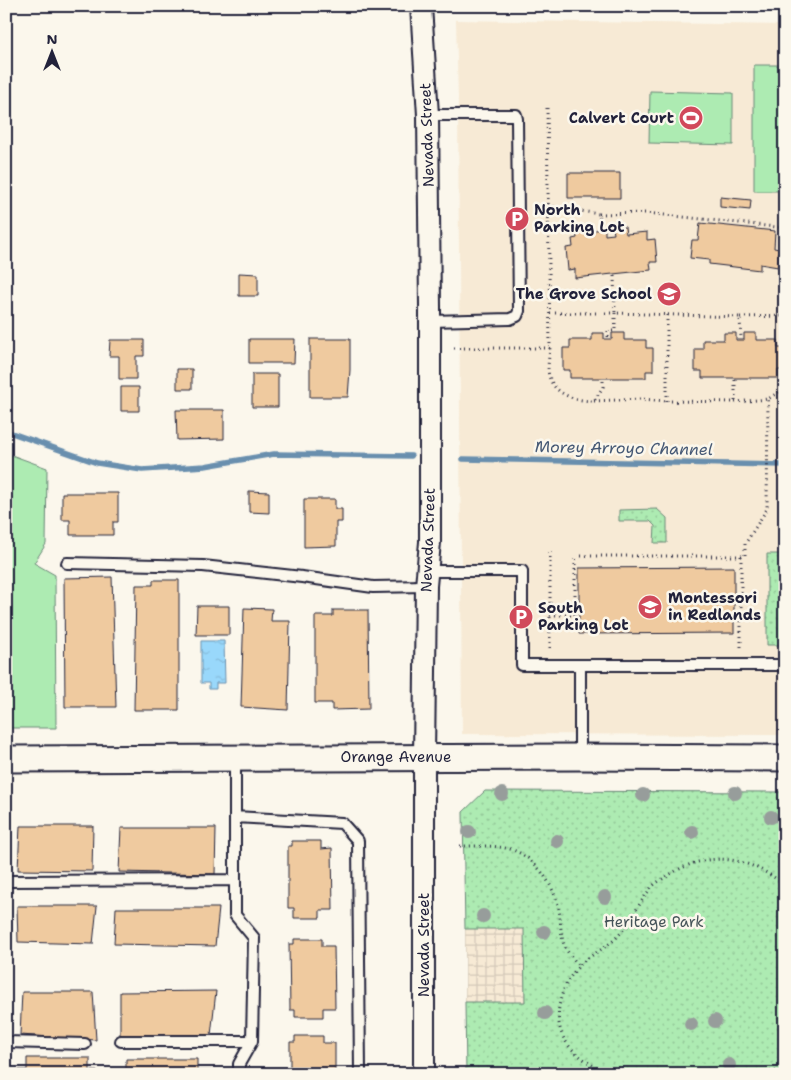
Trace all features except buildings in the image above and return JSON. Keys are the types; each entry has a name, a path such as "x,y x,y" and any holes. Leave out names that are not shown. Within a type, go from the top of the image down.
{"street":[{"name":"Nevada Street","path":"421,6 428,115 430,321 430,542 427,579 424,757 424,1074"},
{"name":"Orange Avenue","path":"6,759 785,758"}],"lane":[{"path":"428,115 516,116 519,281 519,311 517,316 510,319 430,321"},
{"path":"67,563 202,566 373,587 427,579 522,571 522,665 785,665"},
{"path":"580,665 580,757"},
{"path":"235,758 235,915 254,938 252,1041 239,1064 239,1074"},
{"path":"235,817 342,823 358,841 360,1074"},
{"path":"6,882 235,880"},
{"path":"121,1041 252,1041"},
{"path":"6,1042 85,1044"}],"path":[{"path":"547,107 550,376 556,388 567,395 587,401 641,399 735,402 768,399 785,388"},
{"path":"548,206 599,214 646,213 785,228"},
{"path":"599,214 601,228"},
{"path":"608,338 608,331 615,331 614,276"},
{"path":"550,312 615,312 740,317 785,316"},
{"path":"667,315 667,401"},
{"path":"740,317 741,338"},
{"path":"454,348 550,348"},
{"path":"594,401 603,388 603,379"},
{"path":"735,379 735,402"},
{"path":"550,616 575,616 575,556 745,556 745,544 767,509 768,399"},
{"path":"550,552 550,651 559,651"},
{"path":"732,650 742,650 740,556"},
{"path":"460,846 488,846 510,849 520,853 546,876 555,893 560,912 564,945 579,966"},
{"path":"605,1074 573,1051 562,1035 558,1020 559,1004 564,988 579,966 616,938 631,919 652,886 683,866 709,859 738,860 757,867 785,885"},
{"path":"735,1074 785,1070"}],"shaded area":[{"path":"456,20 785,25 785,735 462,734"},
{"path":"465,929 524,929 525,1002 465,1002"}],"green space":[{"path":"754,65 785,65 785,191 754,191"},
{"name":"Calvert Court","path":"650,91 733,93 733,145 649,143"},
{"path":"6,453 47,468 46,544 34,563 55,575 56,728 6,728"},
{"path":"657,509 667,518 667,543 654,543 655,526 650,521 619,521 619,510"},
{"path":"767,554 785,554 785,645 767,645"},
{"name":"Heritage Park","path":"485,791 785,792 785,1074 466,1074 465,1002 525,1002 524,929 465,929 463,812"}],"water":[{"path":"201,641 224,641 225,683 216,683 216,689 209,689 209,683 201,683"}],"waterway":[{"name":"Morey Arroyo Channel","path":"6,431 97,463 142,470 205,466 274,454 411,456"},
{"name":"Morey Arroyo Channel","path":"463,459 785,465"}],"place":[{"name":"Calvert Court","path":"691,118"},
{"name":"North Parking Lot","path":"517,219"},
{"name":"The Grove School","path":"669,294"},
{"name":"Montessori in Redlands","path":"650,607"},
{"name":"South Parking Lot","path":"521,617"}]}
